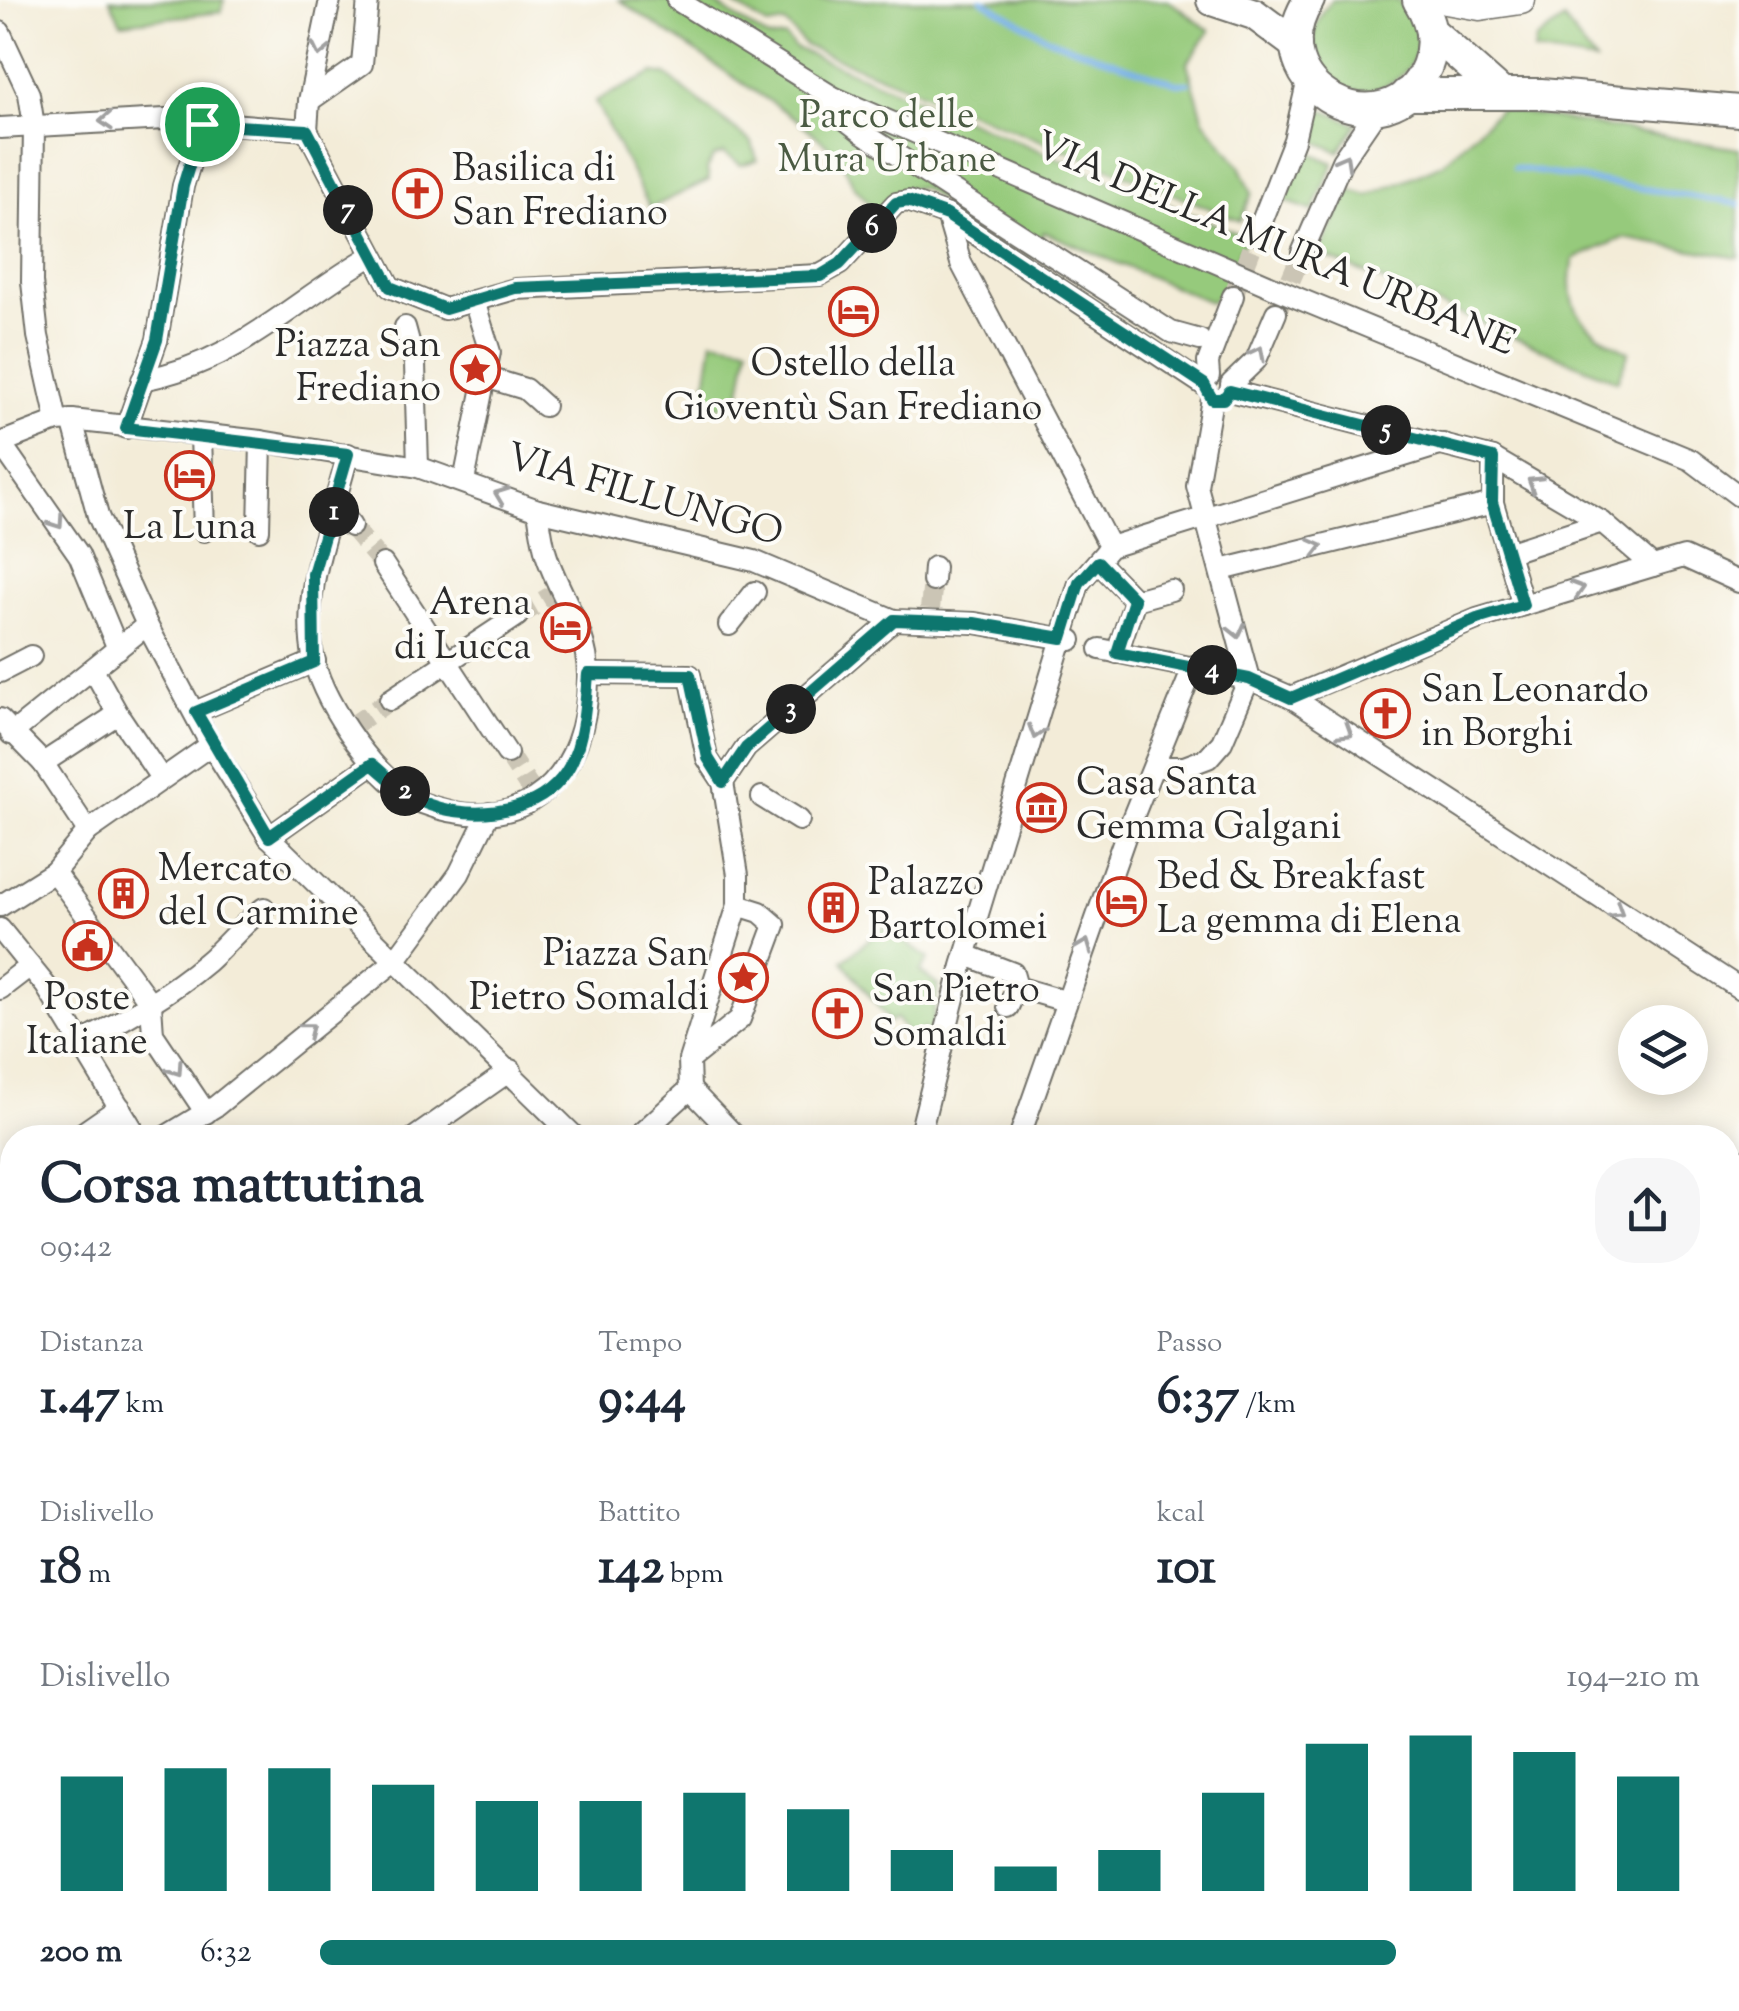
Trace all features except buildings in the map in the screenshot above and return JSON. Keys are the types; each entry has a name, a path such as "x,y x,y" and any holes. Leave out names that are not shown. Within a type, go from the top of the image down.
{"main road":[{"path":"1212,0 1254,14 1296,45"},
{"path":"1309,0 1297,24 1296,45 1308,80 1339,104 1502,93 1739,112"},
{"path":"1418,0 1431,32 1502,93"},
{"path":"1392,100 1428,64 1431,32"}],"street":[{"path":"330,0 309,100 307,130 390,287 445,309 515,288 820,276 840,264 896,203 908,201 947,215 1125,332 1217,387 1493,458 1602,522 1654,566"},
{"path":"309,100 362,64 368,0"},
{"name":"VIA DELLA MURA URBANE","path":"677,0 833,97 1306,302 1691,460 1739,496"},
{"path":"1446,0 1480,6 1521,0"},
{"path":"0,32 29,94 34,126 30,257 38,336 98,516 147,625 211,745 269,837 564,1125"},
{"path":"1257,234 1294,140 1308,80"},
{"path":"833,97 833,110 863,133 1172,332 1200,340"},
{"path":"1302,253 1342,161 1392,100"},
{"path":"0,128 165,119 307,130"},
{"path":"126,428 157,340 183,186 202,124"},
{"path":"947,215 961,263 1104,555 1134,600"},
{"path":"142,380 186,372 224,356 310,292 371,256"},
{"path":"1155,767 1184,767 1208,758 1222,742 1249,679 1197,486 1217,387 1208,362 1233,296"},
{"path":"464,481 486,377 488,342 474,301"},
{"path":"1125,332 1138,311"},
{"path":"1217,387 1256,360 1276,314"},
{"path":"405,327 415,364 418,467"},
{"path":"486,377 525,388 544,406"},
{"name":"VIA FILLUNGO","path":"0,442 64,420 261,441 418,467 538,510 894,620 930,616 1066,640"},
{"path":"202,435 204,531"},
{"path":"260,530 261,441"},
{"path":"0,442 79,554 118,649"},
{"path":"922,1125 966,955 1066,640 1079,583 1104,555 1207,515 1453,446"},
{"path":"348,454 327,537 313,574 314,662 372,764 419,802 459,812 489,813 560,780 581,735 588,674 582,634 558,592 538,510"},
{"path":"1493,458 1492,502 1523,605"},
{"path":"1222,570 1492,502"},
{"path":"335,506 351,526"},
{"path":"1508,553 1602,522"},
{"path":"1291,698 1477,619 1684,558 1739,582"},
{"path":"383,564 507,753"},
{"path":"729,624 766,579"},
{"path":"1171,590 1134,600 1109,651 1249,679 1291,698 1739,988"},
{"path":"390,700 517,616"},
{"path":"724,785 746,748 894,620"},
{"path":"88,831 43,763 6,726 93,670 147,625"},
{"path":"0,672 31,656"},
{"path":"196,712 314,662"},
{"path":"1023,1125 1065,1002 1194,666"},
{"path":"93,670 162,778"},
{"path":"588,674 690,675 708,758 724,785 738,905 689,1060 690,1089 725,1125"},
{"path":"43,763 118,714"},
{"path":"0,906 54,872 88,831 211,745"},
{"path":"269,837 372,764"},
{"path":"724,785 754,795 800,820"},
{"path":"184,1125 206,1112 394,961 460,874 489,813"},
{"path":"54,872 151,1004 152,1034 206,1112"},
{"path":"689,1060 740,1019 774,925 760,912 738,905"},
{"path":"81,1043 151,1004 209,961 240,925 264,908"},
{"path":"0,929 30,966 130,1125"},
{"path":"966,955 1014,974 1017,986 1008,1007"},
{"path":"0,989 30,966"},
{"path":"1017,986 1065,1002"},
{"path":"433,1125 511,1070"},
{"path":"650,1125 690,1089"},
{"path":"92,1125 120,1107"}],"green space":[{"path":"110,0 224,0 221,12 121,23"},
{"name":"Parco delle Mura Urbane","path":"619,0 709,0 769,39 785,37 795,48 1246,237 1223,292 1210,302 1044,232 1030,255 921,188 901,190 876,211 854,186 839,155 796,119"},
{"path":"727,0 1168,0 1210,31 1187,63 1204,120 1240,166 1252,193 1240,221 806,46 785,23 768,26"},
{"path":"1332,0 1398,0 1415,27 1417,50 1407,70 1389,84 1367,90 1345,88 1326,75 1315,50 1314,36 1320,17"},
{"path":"1564,20 1595,62 1534,52 1536,40"},
{"path":"654,73 666,75 752,143 757,160 741,165 724,153 713,157 707,169 709,180 650,208 595,101"},
{"path":"1311,105 1357,124 1339,152 1302,135"},
{"path":"1500,109 1739,149 1739,258 1623,238 1574,259 1571,292 1580,316 1600,335 1629,352 1617,381 1319,254 1349,190 1368,196 1442,164"},
{"path":"1301,149 1334,163 1313,211 1282,200"},
{"path":"713,340 749,346 738,409 703,403"},
{"path":"884,927 929,959 920,972 938,985 931,1037 924,1028 911,1038 896,1018 890,1022 843,961"}],"waterway":[{"path":"982,0 1050,39 1176,83 1188,83"},
{"path":"1514,168 1739,204"}],"tunnel":[{"path":"1233,296 1257,234"},
{"path":"1279,307 1302,253"},
{"path":"351,526 383,564"},
{"path":"930,609 933,581"},
{"path":"517,616 555,594"},
{"path":"351,727 390,700"},
{"path":"507,753 531,790"}],"place":[{"name":"Basilica di San Frediano","path":"417,193"},
{"name":"Ostello della Gioventù San Frediano","path":"853,312"},
{"name":"Piazza San Frediano","path":"476,369"},
{"name":"La Luna","path":"190,475"},
{"name":"Arena di Lucca","path":"566,627"},
{"name":"San Leonardo in Borghi","path":"1386,714"},
{"name":"Casa Santa Gemma Galgani","path":"1041,807"},
{"name":"Mercato del Carmine","path":"123,893"},
{"name":"Bed & Breakfast La gemma di Elena","path":"1122,901"},
{"name":"Palazzo Bartolomei","path":"833,907"},
{"name":"Poste Italiane","path":"87,946"},
{"name":"Piazza San Pietro Somaldi","path":"744,978"},
{"name":"San Pietro Somaldi","path":"837,1014"}],"route":[{"path":"202,124 307,130 390,287 445,309 515,288 820,276 840,264 896,203 919,204 947,215 1204,384 1212,399 1223,399 1230,391 1493,458 1492,502 1523,605 1477,619 1291,698 1249,679 1117,653 1134,600 1098,562 1079,583 1062,638 974,623 894,620 746,748 723,782 708,758 690,675 588,674 581,735 568,766 560,780 518,806 489,813 459,812 419,802 372,764 269,837 211,745 196,712 314,662 313,574 327,537 348,454 126,428 157,340 169,289 183,186 202,124"}]}
